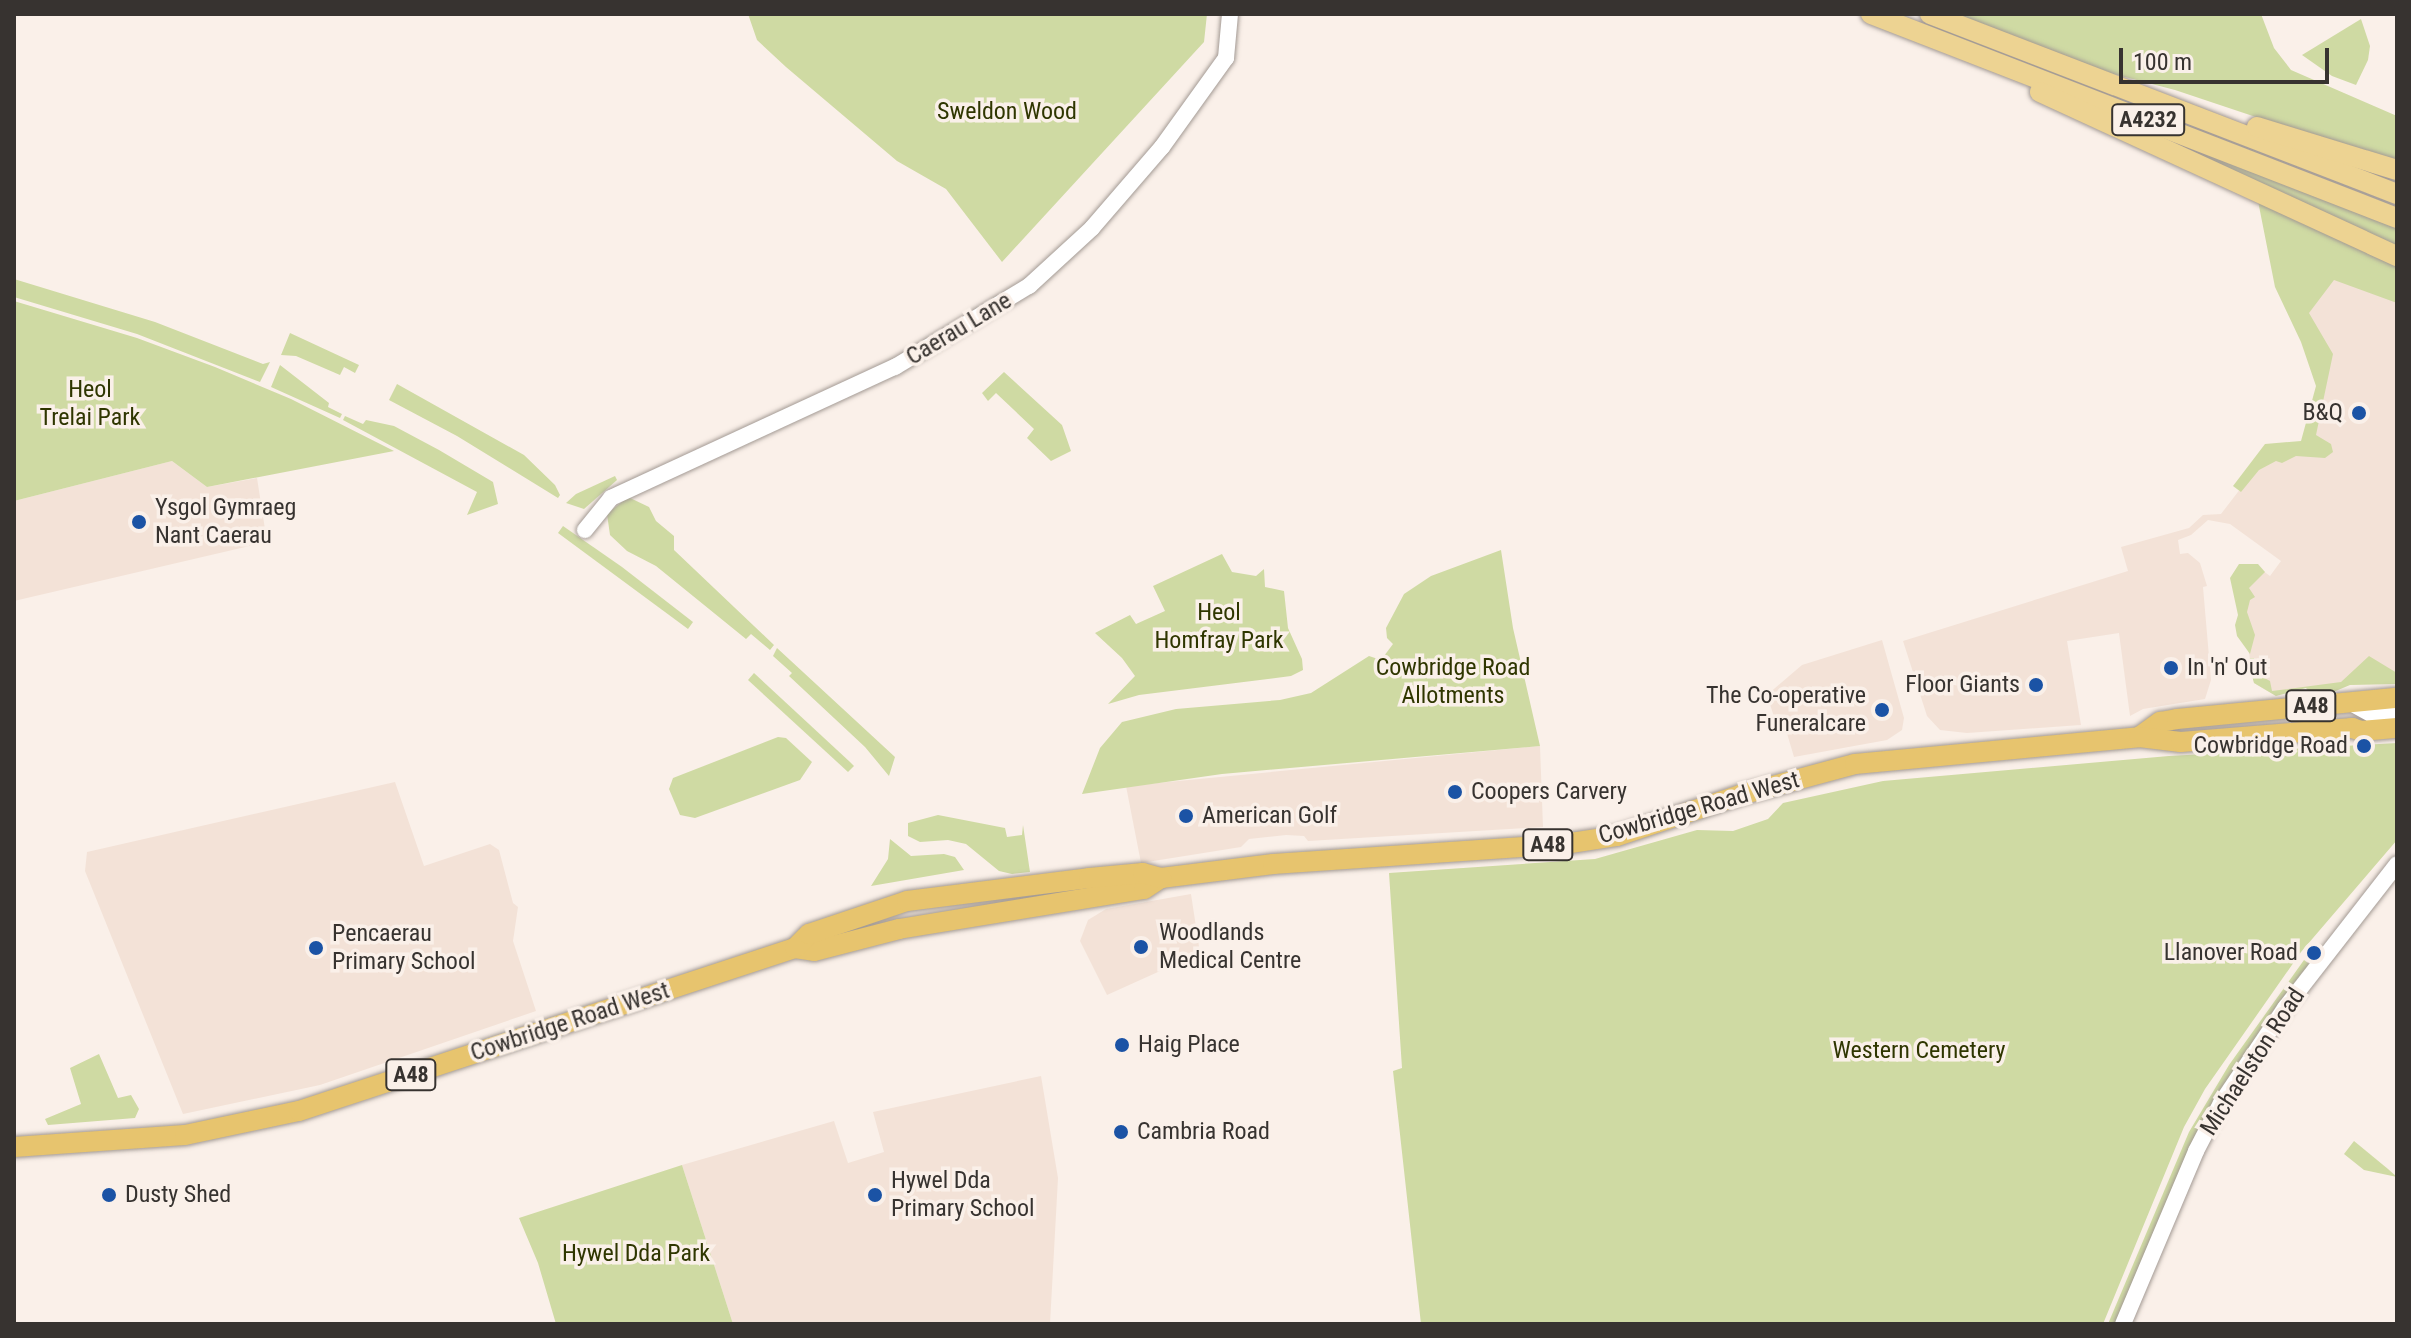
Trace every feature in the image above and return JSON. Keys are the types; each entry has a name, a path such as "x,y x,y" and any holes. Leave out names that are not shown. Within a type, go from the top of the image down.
{"highway":[{"name":"Cowbridge Road West","path":"2139,737 2160,722 2397,698"},
{"name":"Cowbridge Road West","path":"14,1147 172,1137 263,1120 340,1099 795,948 814,951 899,929 1144,889 1161,878 1273,864 1564,844 1617,836 1740,795 1855,764 2139,737 2181,742 2352,728 2361,731 2397,728"}],"main road":[{"name":"A4232","path":"1871,14 2397,218"},
{"name":"A4232","path":"1930,14 2397,194"},
{"path":"1899,25 2397,256"},
{"path":"2100,79 2397,170"}],"street":[{"name":"Caerau Lane","path":"585,530 611,498 895,367 1029,286 1092,228 1170,138 1226,58 1230,14"},
{"name":"Cowbridge Road West","path":"2349,702 2371,714 2397,713"},
{"name":"Michaelston Road","path":"2123,1324 2196,1151 2221,1103 2285,1008 2397,864"}],"shaded area":[{"path":"2344,260 2397,285 2397,680 2293,689 2276,696 2254,683 2237,581 2255,565 2270,576 2281,561 2230,524 2208,520 2191,535 2178,540 2180,554 2188,553 2200,563 2207,586 2203,587 2211,680 2205,699 2143,709 2130,716 2119,633 2067,641 2081,725 1967,733 1940,730 1927,716 1903,641 2128,571 2121,547 2189,528 2203,515 2221,514 2271,449 2306,447 2322,362 2303,321"},
{"name":"Ysgol Gymraeg Nant Caerau","path":"172,461 207,487 257,478 267,542 14,601 14,501"},
{"path":"1882,640 1904,718 1902,730 1887,740 1794,757 1783,720 1775,720 1767,695 1802,665"},
{"path":"1540,746 1543,827 1308,841 1304,836 1286,835 1249,839 1241,847 1141,863 1126,786"},
{"name":"Pencaerau Primary School","path":"395,782 424,866 490,844 499,850 513,903 518,907 513,941 536,1011 320,1085 183,1114 85,871 87,852"},
{"name":"Woodlands Medical Centre","path":"1191,894 1200,953 1107,995 1080,941 1088,920 1106,909"},
{"name":"Hywel Dda Primary School","path":"1041,1076 1058,1178 1050,1324 733,1324 682,1165 834,1121 848,1163 884,1152 873,1112"}],"green space":[{"name":"Sweldon Wood","path":"748,14 1207,14 1204,42 1002,262 946,189 897,161 786,67 757,40"},
{"path":"1938,14 2261,14 2274,48 2291,70 2397,116 2397,164 2175,90 2102,71"},
{"path":"2361,19 2370,46 2368,60 2356,85 2332,76 2302,55"},
{"path":"2148,132 2397,227 2397,249"},
{"path":"2258,201 2397,264 2397,303 2334,280 2309,313 2333,354 2316,435 2331,444 2333,452 2325,458 2296,456 2282,463 2276,461 2259,470 2241,492 2233,486 2265,444 2301,441 2316,386 2301,342 2275,287"},
{"path":"14,279 155,322 263,364 270,362 260,382 137,334 14,297"},
{"name":"Heol Trelai Park","path":"14,301 137,338 215,367 291,399 394,451 207,487 172,461 14,501"},
{"path":"290,333 359,365 355,373 344,367 340,375 296,356 281,355"},
{"path":"280,365 329,403 328,407 342,414 340,418 271,387"},
{"path":"1004,372 1062,425 1071,451 1051,461 1027,438 1034,429 996,393 988,401 982,393"},
{"path":"397,384 524,455 555,485 560,495 558,498 457,436 389,400"},
{"path":"345,416 363,424 366,420 394,426 439,450 493,482 498,504 467,515 477,492 343,420"},
{"path":"615,476 617,480 584,509 566,503 576,494"},
{"path":"628,497 649,507 656,521 674,536 674,550 774,645 770,650 751,634 746,639 656,566 627,551 610,535 607,514"},
{"path":"563,526 693,622 688,629 558,533"},
{"name":"Cowbridge Road Allotments","path":"1501,550 1513,628 1540,746 1222,774 1082,794 1100,748 1122,722 1176,709 1280,700 1311,693 1369,656 1381,660 1393,644 1387,638 1386,628 1404,594 1431,576"},
{"name":"Heol Homfray Park","path":"1222,554 1232,572 1256,576 1264,569 1265,587 1284,591 1288,628 1302,659 1303,670 1291,676 1139,695 1108,704 1135,676 1122,658 1095,633 1130,615 1136,624 1165,611 1153,586"},
{"path":"2239,564 2258,564 2265,572 2249,588 2255,597 2250,600 2247,612 2255,635 2250,654 2237,636 2235,625 2238,615 2230,578"},
{"path":"777,648 895,757 889,776 865,747 789,676 792,673 773,656"},
{"path":"2369,656 2397,673 2397,684 2350,685 2326,695 2313,696 2306,688 2276,696 2254,683 2248,662 2254,658 2255,673 2270,681 2272,691 2341,682"},
{"path":"754,673 854,766 848,772 748,680"},
{"path":"778,737 786,738 812,762 800,780 695,818 680,815 669,789 673,778"},
{"name":"Western Cemetery","path":"2397,743 2397,840 2301,952 2205,1089 2184,1127 2103,1324 1421,1324 1393,1071 1402,1068 1389,873 1595,859 1697,830 1733,831 1768,819 1783,803 1883,781 2169,756"},
{"path":"938,815 1005,828 1007,837 1022,835 1023,825 1030,872 1012,874 999,871 966,844 948,840 920,842 908,836 908,823"},
{"path":"890,839 911,856 944,854 955,857 964,870 871,886 888,859"},
{"path":"2304,960 2309,964 2269,1016 2196,1133 2115,1324 2108,1324 2189,1132 2229,1065"},
{"path":"99,1054 118,1098 131,1095 139,1109 135,1118 48,1125 45,1119 81,1104 70,1068"},
{"path":"2354,1141 2397,1177 2364,1170 2344,1154"},
{"name":"Hywel Dda Park","path":"682,1165 733,1324 556,1324 538,1263 519,1218"}],"place":[{"name":"B&Q","path":"2359,413"},
{"name":"Ysgol Gymraeg Nant Caerau","path":"139,522"},
{"name":"In 'n' Out","path":"2171,668"},
{"name":"Floor Giants","path":"2036,685"},
{"name":"The Co-operative Funeralcare","path":"1882,710"},
{"name":"Cowbridge Road","path":"2364,746"},
{"name":"Coopers Carvery","path":"1455,792"},
{"name":"American Golf","path":"1186,816"},
{"name":"Woodlands Medical Centre","path":"1141,947"},
{"name":"Pencaerau Primary School","path":"316,948"},
{"name":"Llanover Road","path":"2314,953"},
{"name":"Haig Place","path":"1122,1045"},
{"name":"Cambria Road","path":"1121,1132"},
{"name":"Dusty Shed","path":"109,1195"},
{"name":"Hywel Dda Primary School","path":"875,1195"}]}
